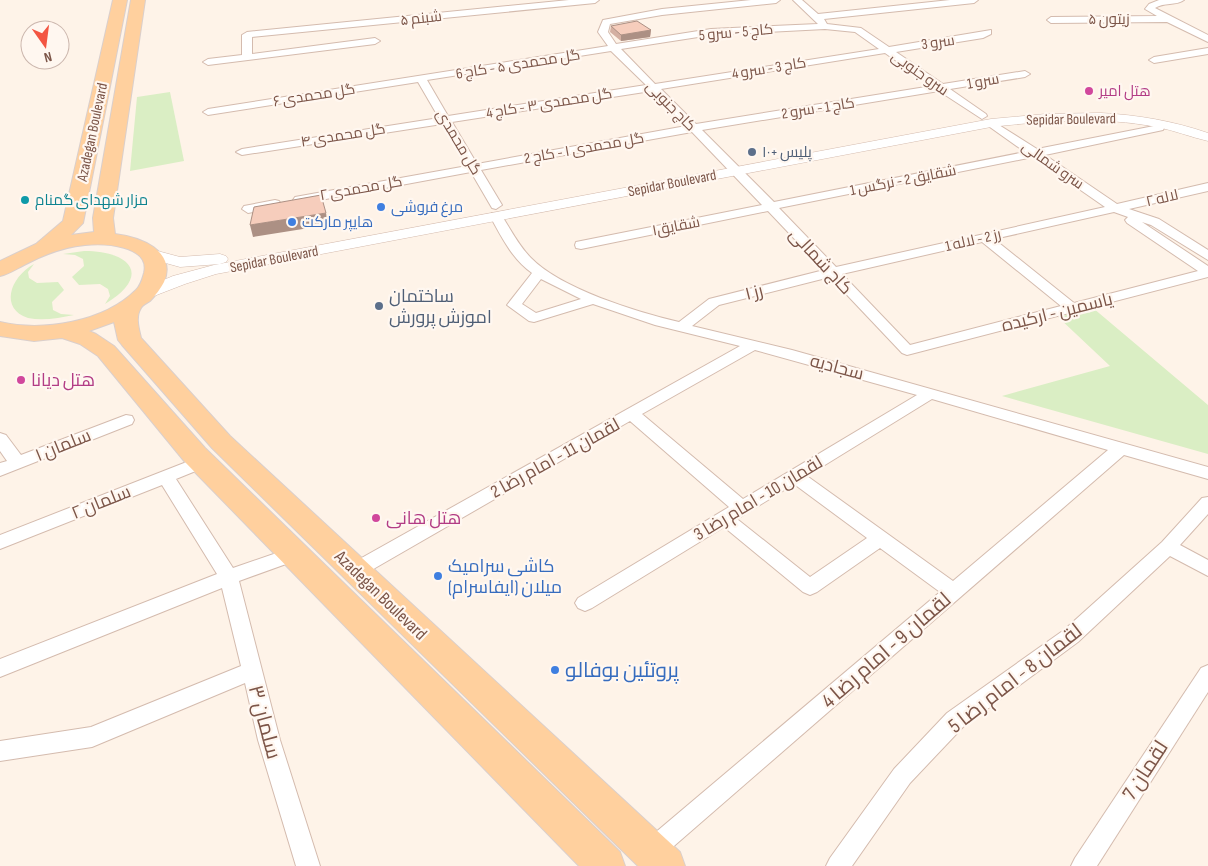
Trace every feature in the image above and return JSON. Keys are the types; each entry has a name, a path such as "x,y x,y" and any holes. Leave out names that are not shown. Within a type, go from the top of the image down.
{"main road":[{"name":"Azadegan Boulevard","path":"40,249 73,223 120,0"},
{"name":"Azadegan Boulevard","path":"105,239 103,218 138,0"},
{"path":"114,30 133,28"},
{"path":"0,270 17,259 40,249 73,241 105,239 132,243 150,254 155,261 156,269 150,287 135,301 99,321 63,331 27,334 0,329"},
{"name":"Azadegan Boulevard","path":"135,301 126,322 130,340 221,442 659,859"},
{"name":"Azadegan Boulevard","path":"63,331 88,340 106,351 202,462 606,866"}],"street":[{"name":"شبنم ۵","path":"247,57 247,36 595,0"},
{"path":"615,49 603,32 606,22 658,9 776,0"},
{"path":"797,0 826,26"},
{"path":"816,17 918,3 974,0"},
{"path":"1180,0 1160,2 1152,5 1149,9 1208,39"},
{"name":"زیتون ۵","path":"1051,20 1166,19"},
{"name":"کاج 5 - سرو 5","path":"615,49 712,32 826,26 858,30"},
{"name":"سرو جنوبی","path":"858,30 986,119"},
{"name":"سرو 3","path":"887,49 983,35 988,32"},
{"path":"208,62 375,41"},
{"name":"گل محمدی ۵ - کاج 6","path":"421,79 615,49"},
{"name":"کاج جنوبی","path":"615,49 732,166"},
{"name":"کاج 3 - سرو 4","path":"652,86 887,49"},
{"path":"1154,60 1208,51"},
{"name":"سرو 1","path":"941,88 1025,74"},
{"name":"گل محمدی ۶","path":"208,112 421,79"},
{"name":"گل محمدی","path":"421,79 474,168 496,210"},
{"name":"گل محمدی ۳ - کاج 4","path":"445,119 652,86"},
{"name":"کاج 1 - سرو 2","path":"694,128 941,88"},
{"name":"Sepidar Boulevard","path":"150,254 180,262 212,260 496,210 1060,105 1119,106 1144,109 1208,124"},
{"name":"Sepidar Boulevard","path":"986,119 1108,116 1173,126 1208,136"},
{"name":"گل محمدی ۴","path":"242,152 445,119"},
{"name":"سرو شمالی","path":"986,119 1208,273"},
{"name":"گل محمدی ۱ - کاج 2","path":"474,168 694,128"},
{"name":"شقایق 2 - نرگس 1","path":"770,207 1159,128"},
{"name":"کاج شمالی","path":"732,166 907,350"},
{"name":"گل محمدی ۲","path":"248,209 474,168"},
{"name":"لاله ۲","path":"1115,208 1208,187"},
{"name":"شقایق۱","path":"581,245 770,207"},
{"name":"سرو شمالی","path":"1115,208 1155,222 1208,256"},
{"name":"رز 2 - لاله 1","path":"832,272 1115,208"},
{"name":"Sepidar Boulevard","path":"135,301 178,280 214,270 496,210"},
{"name":"سجادیه","path":"496,210 520,256 539,273 592,300 643,316 754,344 931,393 1208,473"},
{"path":"986,238 1072,308"},
{"name":"رز ۱","path":"683,326 714,302 832,272"},
{"path":"539,273 514,305 534,318 592,300"},
{"name":"یاسمین - ارکیده","path":"907,350 1208,273"},
{"name":"لقمان 11 - امام رضا 2","path":"356,570 754,344"},
{"name":"لقمان 10 - امام رضا 3","path":"585,603 931,393"},
{"path":"632,414 742,508"},
{"name":"سلمان ۱","path":"0,470 126,420"},
{"path":"0,439 18,463"},
{"name":"لقمان 9 - امام رضا 4","path":"659,859 954,592 1121,448"},
{"name":"سلمان ۲","path":"0,542 202,462"},
{"path":"794,476 954,592"},
{"name":"سلمان ۳","path":"166,477 229,577 269,740 308,866"},
{"name":"لقمان 8 - امام رضا 5","path":"838,866 902,776 956,720 1071,636 1168,547 1208,504"},
{"path":"724,518 810,587 880,538"},
{"path":"1168,547 1208,569"},
{"path":"0,668 229,577 294,554"},
{"path":"0,751 92,737 252,671"},
{"name":"لقمان 7","path":"1082,866 1208,674"}],"green space":[{"path":"170,92 184,161 130,171 137,97"},
{"path":"84,251 113,255 124,260 130,267 132,274 128,283 120,293 105,304 110,296 108,289 100,284 79,285 72,277 84,266 83,259 75,255 63,254"},
{"path":"34,264 28,272 29,278 37,283 58,282 64,290 52,302 53,310 61,314 74,315 51,319 34,319 19,314 14,308 11,301 11,293 14,285 25,270"},
{"path":"1093,308 1208,405 1208,454 1002,396 1110,366 1058,317"}],"building":[{"path":"637,21 651,30 621,35 611,26"},
{"path":"321,195 326,213 250,225 254,207"}],"place":[{"name":"هتل امیر","path":"1089,91"},
{"name":"پلیس +۱۰","path":"752,152"},
{"name":"مزار شهدای گمنام","path":"25,200"},
{"name":"مرغ فروشی","path":"381,207"},
{"name":"هایپر مارکت","path":"292,222"},
{"name":"ساختمان اموزش پرورش","path":"379,306"},
{"name":"هتل دیانا","path":"21,380"},
{"name":"هتل هانی","path":"376,518"},
{"name":"کاشی سرامیک میلان (ایفاسرام)","path":"438,576"},
{"name":"پروتئین بوفالو","path":"555,670"}]}
